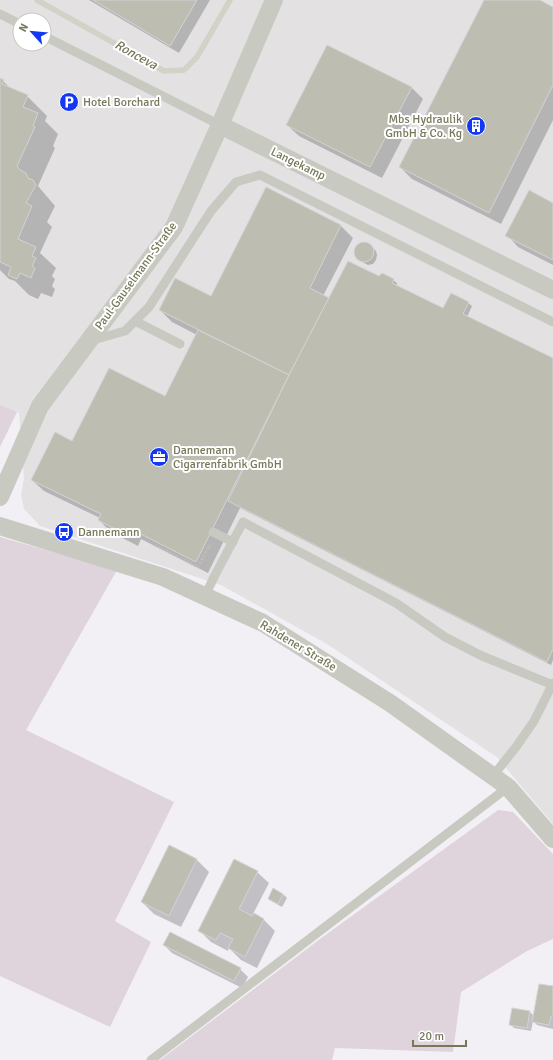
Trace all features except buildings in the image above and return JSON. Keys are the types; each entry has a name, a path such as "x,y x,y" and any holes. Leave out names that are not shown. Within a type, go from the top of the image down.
{"street":[{"name":"Paul-Gauselmann-Straße","path":"0,497 40,406 174,227 220,126 274,0"},
{"name":"Langekamp","path":"220,126 553,290"},
{"name":"Rahdener Straße","path":"0,526 163,576 263,623 390,703 508,787 553,839"}],"lane":[{"path":"0,14 12,20"},
{"name":"Langekamp","path":"52,40 220,126"},
{"path":"88,341 125,330 149,307 211,211 236,182 260,175 553,322"},
{"path":"135,320 180,344"},
{"path":"205,596 243,522 396,603 445,637 482,656 553,684 534,720 516,747 493,776"},
{"path":"213,532 233,542"},
{"path":"151,1060 508,787"}],"path":[{"path":"155,545 198,567 209,546 216,550"}],"shaded area":[{"path":"0,0 553,0 553,824 497,757 327,644 221,585 40,526 24,509 21,495 24,478 19,413 0,405"},
{"path":"0,405 17,412 0,447"},
{"path":"0,537 117,570 26,730 174,802 115,921 151,942 110,1027 0,976"},
{"path":"498,810 513,812 553,854 553,939 527,951 461,992 453,1052 335,1048 332,1060 160,1060 320,939"}],"waterway":[{"name":"Ronceva","path":"37,0 164,71 184,70 197,57 230,0"}],"place":[{"name":"Hotel Borchard","path":"69,102"},
{"name":"Mbs Hydraulik GmbH & Co. Kg","path":"476,126"},
{"name":"Dannemann Cigarrenfabrik GmbH","path":"159,457"},
{"name":"Dannemann","path":"64,532"}]}
